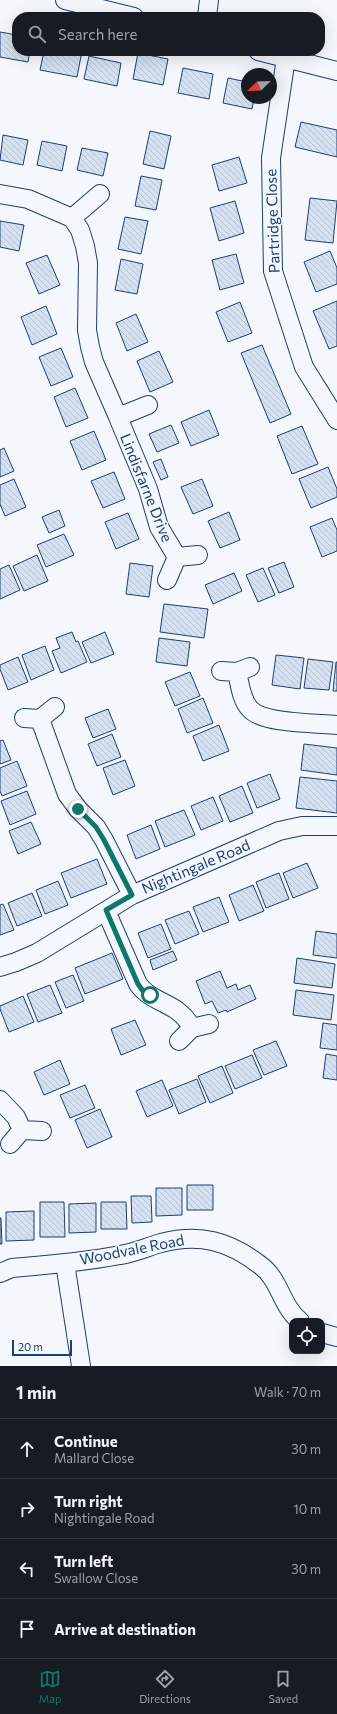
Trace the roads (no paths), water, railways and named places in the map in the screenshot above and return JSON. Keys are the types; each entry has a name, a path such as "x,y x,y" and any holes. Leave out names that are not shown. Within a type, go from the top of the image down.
{"street":[{"path":"65,0 114,12"},
{"path":"208,12 209,0"},
{"path":"278,56 337,71"},
{"name":"Partridge Close","path":"286,58 271,158 273,271 304,366 337,420"},
{"path":"0,194 28,199 72,218 100,194"},
{"name":"Lindisfarne Drive","path":"72,218 80,230 88,263 88,330 94,362 148,489 159,527 177,557"},
{"name":"Lindisfarne Drive","path":"118,417 148,405"},
{"name":"Lindisfarne Drive","path":"177,557 198,555"},
{"name":"Lindisfarne Drive","path":"167,580 177,557"},
{"path":"236,670 245,702 250,710 259,716 271,720 337,725"},
{"path":"55,707 32,719 67,794 78,809 96,827 132,895"},
{"name":"Nightingale Road","path":"0,967 16,962 37,952 132,895 279,831 302,826 337,826"},
{"path":"106,910 138,984 146,993 179,1011 187,1018 192,1028"},
{"path":"179,1041 192,1028 209,1024"},
{"path":"0,1100 16,1117 22,1130"},
{"path":"22,1130 42,1131"},
{"path":"10,1144 22,1130"},
{"name":"Woodvale Road","path":"0,1273 12,1268 65,1263 122,1255 181,1239 213,1240 231,1246 262,1266 277,1284 288,1308 297,1318"},
{"path":"65,1263 81,1366"},
{"path":"325,1334 337,1337"}]}
